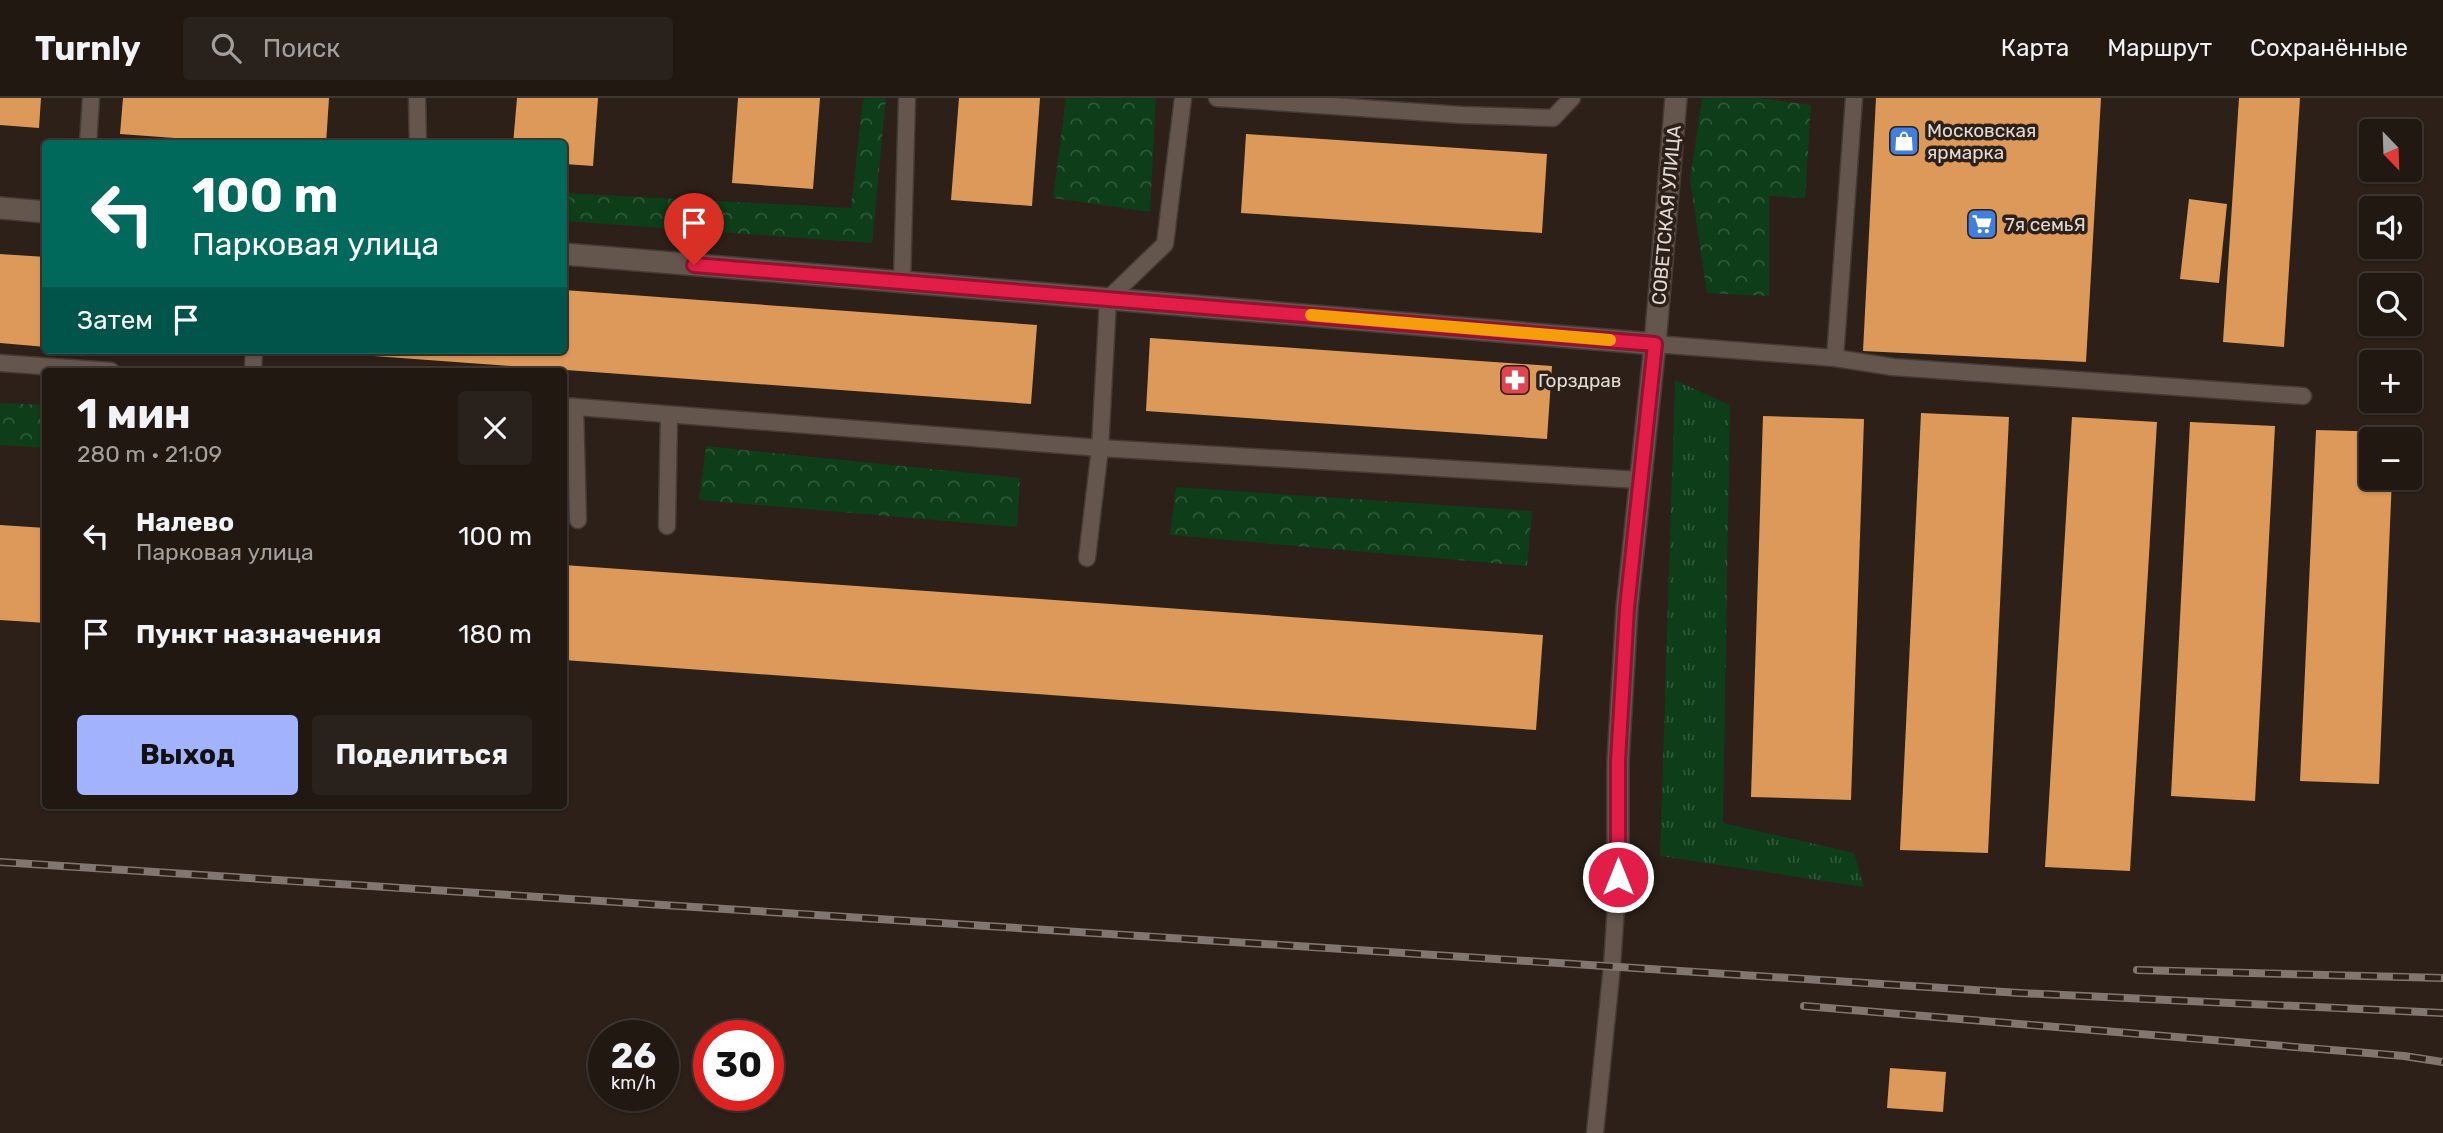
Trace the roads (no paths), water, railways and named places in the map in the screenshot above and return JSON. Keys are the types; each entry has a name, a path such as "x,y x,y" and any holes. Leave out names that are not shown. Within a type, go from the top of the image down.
{"street":[{"name":"СОВЕТСКАЯ УЛИЦА","path":"1618,877 1619,747 1627,608 1655,344 1676,98"},
{"path":"0,208 42,212"},
{"path":"567,254 1655,344"}],"lane":[{"path":"88,140 90,98"},
{"path":"417,98 418,140"},
{"path":"902,282 907,98"},
{"path":"1087,558 1100,448 1108,299 1165,244 1183,98"},
{"path":"1217,98 1462,115 1553,118 1572,98"},
{"path":"1462,115 1463,98"},
{"path":"1835,358 1854,98"},
{"path":"1655,344 1835,358 1893,367 2302,396"},
{"path":"0,363 69,368"},
{"path":"578,520 569,407 1100,448 1640,480"},
{"path":"667,526 669,415"},
{"path":"1595,1133 1618,877"}],"railway":[{"path":"0,862 2020,993 2443,1013"},
{"path":"2137,970 2443,978"},
{"path":"1804,1006 2404,1056 2443,1062"}],"place":[{"name":"Московская ярмарка","path":"1904,141"},
{"name":"7я семьЯ","path":"1982,224"},
{"name":"Горздрав","path":"1515,380"}]}
